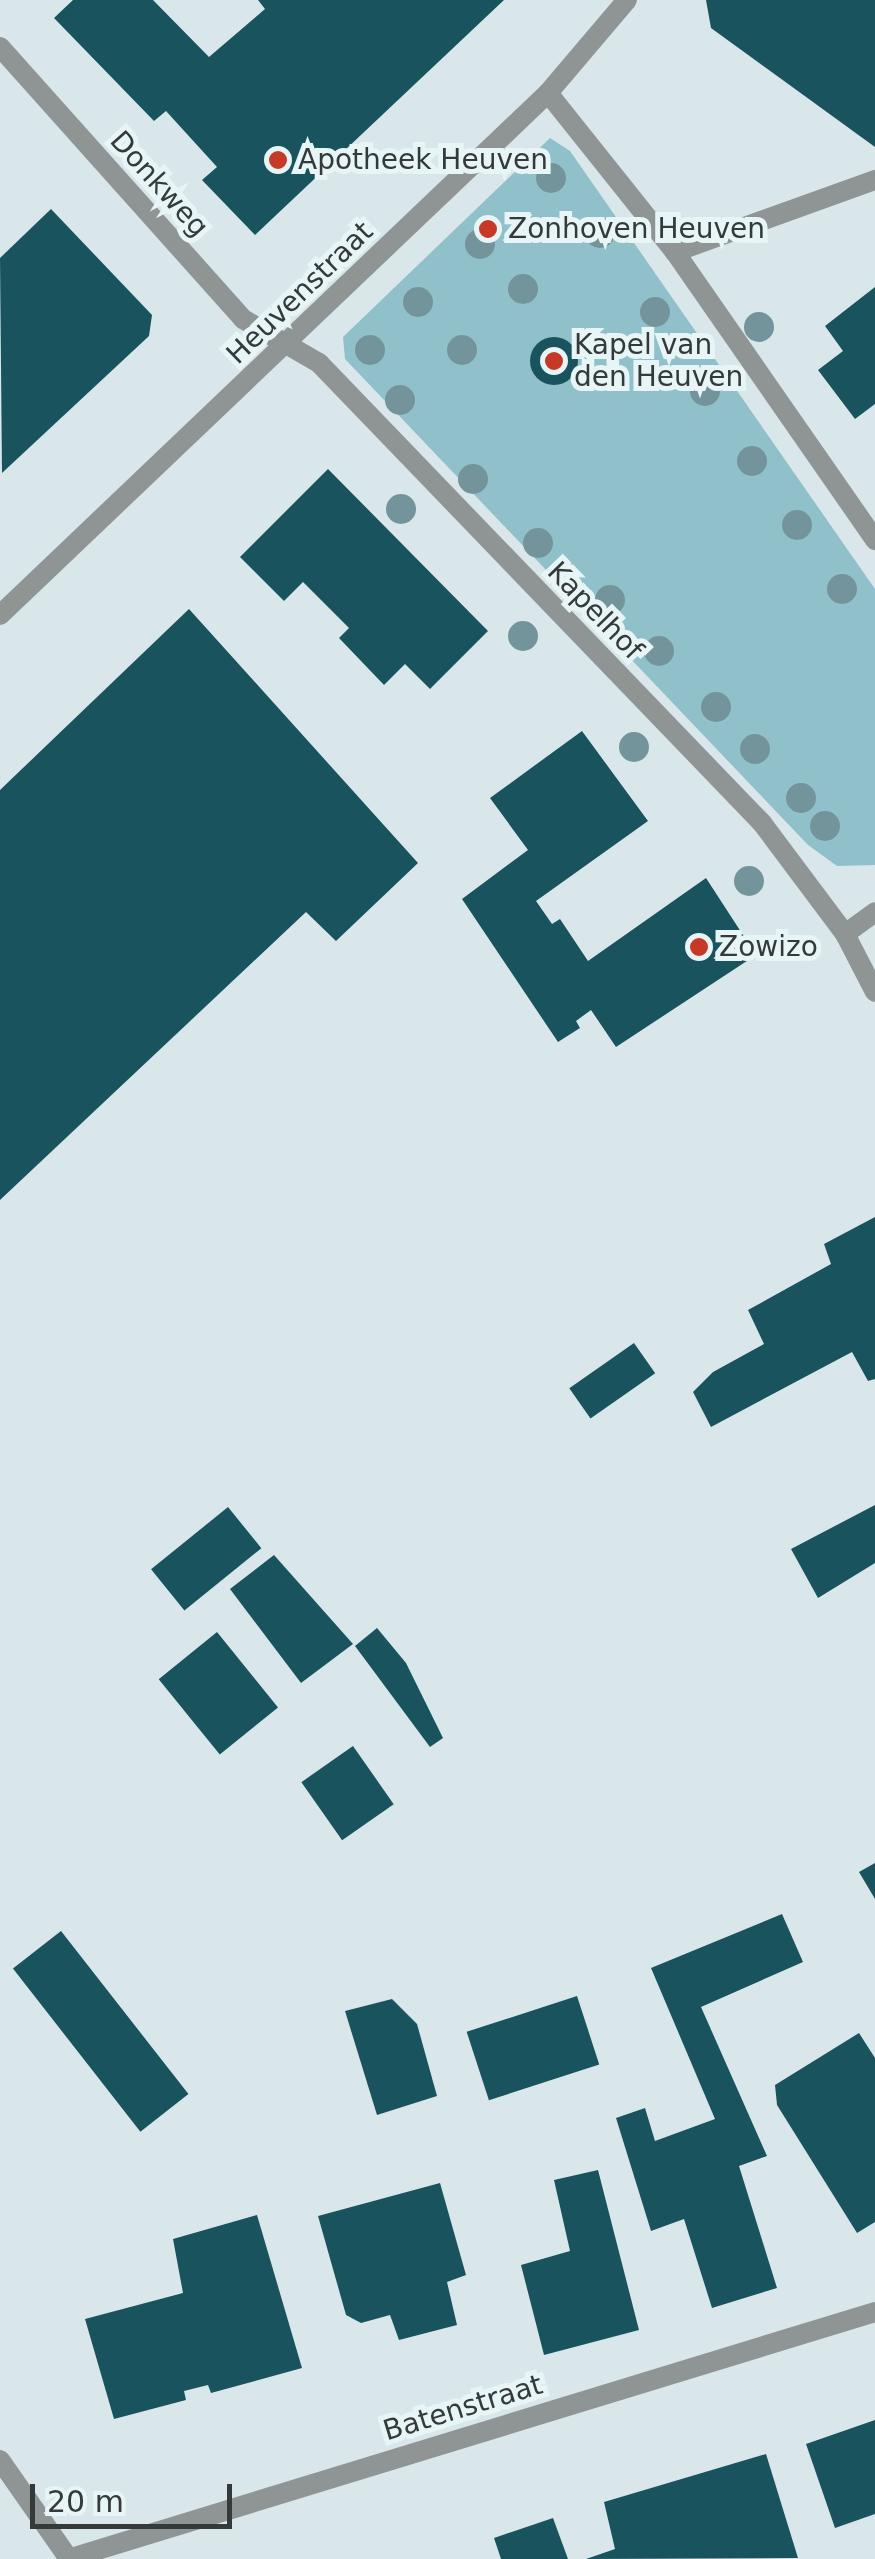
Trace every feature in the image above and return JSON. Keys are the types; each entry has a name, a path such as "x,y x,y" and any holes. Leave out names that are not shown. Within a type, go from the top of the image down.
{"street":[{"name":"Heuvenstraat","path":"0,614 548,94 628,0"},
{"name":"Donkweg","path":"0,47 243,318 287,344"},
{"path":"548,94 675,252 875,540"},
{"path":"675,252 875,180"},
{"name":"Kapelhof","path":"287,344 319,363 748,809 846,934 875,992"},
{"path":"846,934 875,912"},
{"name":"Batenstraat","path":"69,2559 875,2312"},
{"path":"0,2460 69,2559"}],"shaded area":[{"path":"550,138 570,151 875,589 875,865 837,866 808,845 345,359 343,337"}],"building":[{"path":"73,0 153,0 209,57 265,9 258,0 504,0 255,235 202,180 217,167 166,111 154,121 54,18"},
{"path":"706,0 875,0 875,147 711,28"},
{"path":"51,209 152,315 149,336 2,473 0,258"},
{"path":"875,287 875,404 855,419 818,370 843,351 825,326"},
{"name":"Kapel van den Heuven","path":"554,337 571,344 578,361 571,378 554,385 537,378 530,361 537,344"},
{"path":"328,469 488,631 430,689 405,664 384,685 339,638 349,628 303,582 284,601 240,557"},
{"path":"189,609 418,863 336,941 306,912 0,1200 0,790"},
{"path":"582,731 648,821 536,901 552,924 560,919 588,961 706,878 756,955 616,1047 591,1010 576,1021 580,1028 558,1042 462,899 528,850 490,798"},
{"path":"875,1217 875,1379 868,1381 852,1352 711,1427 693,1392 713,1372 764,1344 748,1310 831,1264 824,1244"},
{"path":"634,1343 655,1373 591,1419 569,1388"},
{"path":"875,1505 875,1563 818,1598 791,1549"},
{"path":"228,1507 261,1548 184,1610 151,1569"},
{"path":"274,1555 353,1644 301,1683 230,1589"},
{"path":"377,1628 406,1663 443,1738 430,1747 355,1646"},
{"path":"217,1632 278,1707 220,1755 159,1679"},
{"path":"353,1746 394,1804 342,1840 301,1782"},
{"path":"875,1863 875,1899 859,1872"},
{"path":"782,1914 803,1962 701,2007 767,2156 739,2166 777,2288 712,2308 684,2219 651,2231 616,2118 645,2108 655,2141 715,2119 651,1968"},
{"path":"61,1931 188,2094 140,2132 13,1969"},
{"path":"577,1996 599,2064 489,2100 467,2032"},
{"path":"392,1999 417,2024 437,2096 377,2115 345,2011"},
{"path":"859,2033 875,2058 875,2222 857,2233 777,2105 775,2085"},
{"path":"598,2170 639,2330 544,2355 521,2265 570,2251 554,2180"},
{"path":"440,2183 466,2275 447,2282 457,2325 399,2340 390,2315 361,2323 346,2315 318,2216"},
{"path":"257,2215 302,2368 211,2393 208,2385 184,2391 186,2400 114,2419 85,2319 183,2293 173,2239"},
{"path":"875,2420 875,2514 835,2528 806,2444"},
{"path":"766,2454 798,2558 586,2559 615,2549 604,2502"},
{"path":"553,2518 568,2559 501,2559 494,2538"}],"place":[{"name":"Apotheek Heuven","path":"278,160"},
{"name":"Zonhoven Heuven","path":"488,229"},
{"name":"Kapel van den Heuven","path":"554,361"},
{"name":"Zowizo","path":"699,947"}]}
